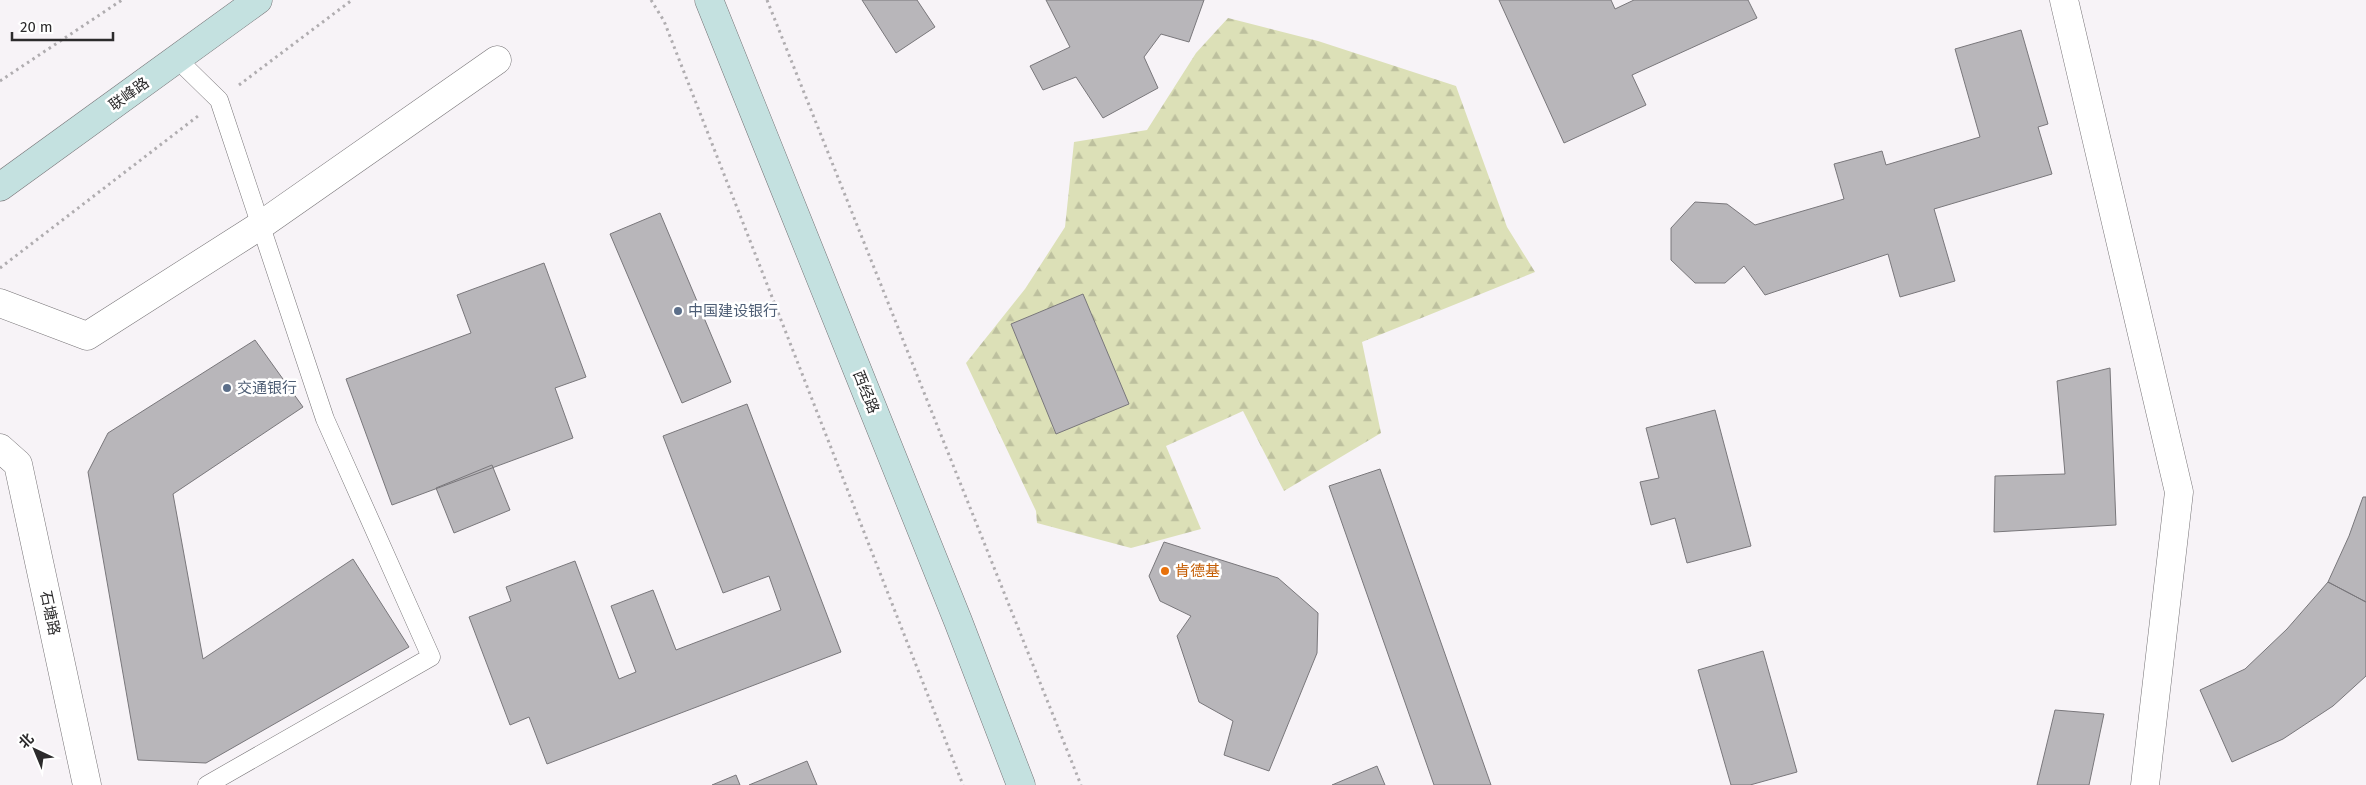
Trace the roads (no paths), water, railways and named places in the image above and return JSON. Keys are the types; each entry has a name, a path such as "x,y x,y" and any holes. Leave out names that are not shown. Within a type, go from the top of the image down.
{"main road":[{"name":"联峰路","path":"0,187 258,0"},
{"name":"西经路","path":"709,0 958,621 1021,785"}],"street":[{"path":"2064,0 2179,492 2146,785"},
{"path":"0,303 87,336 261,225 497,60"},
{"name":"石塘路","path":"0,448 18,464 87,785"}],"lane":[{"path":"178,59 219,100 324,420 431,657 207,785"}],"place":[{"name":"中国建设银行","path":"678,311"},
{"name":"交通银行","path":"227,388"},
{"name":"肯德基","path":"1165,571"}]}
